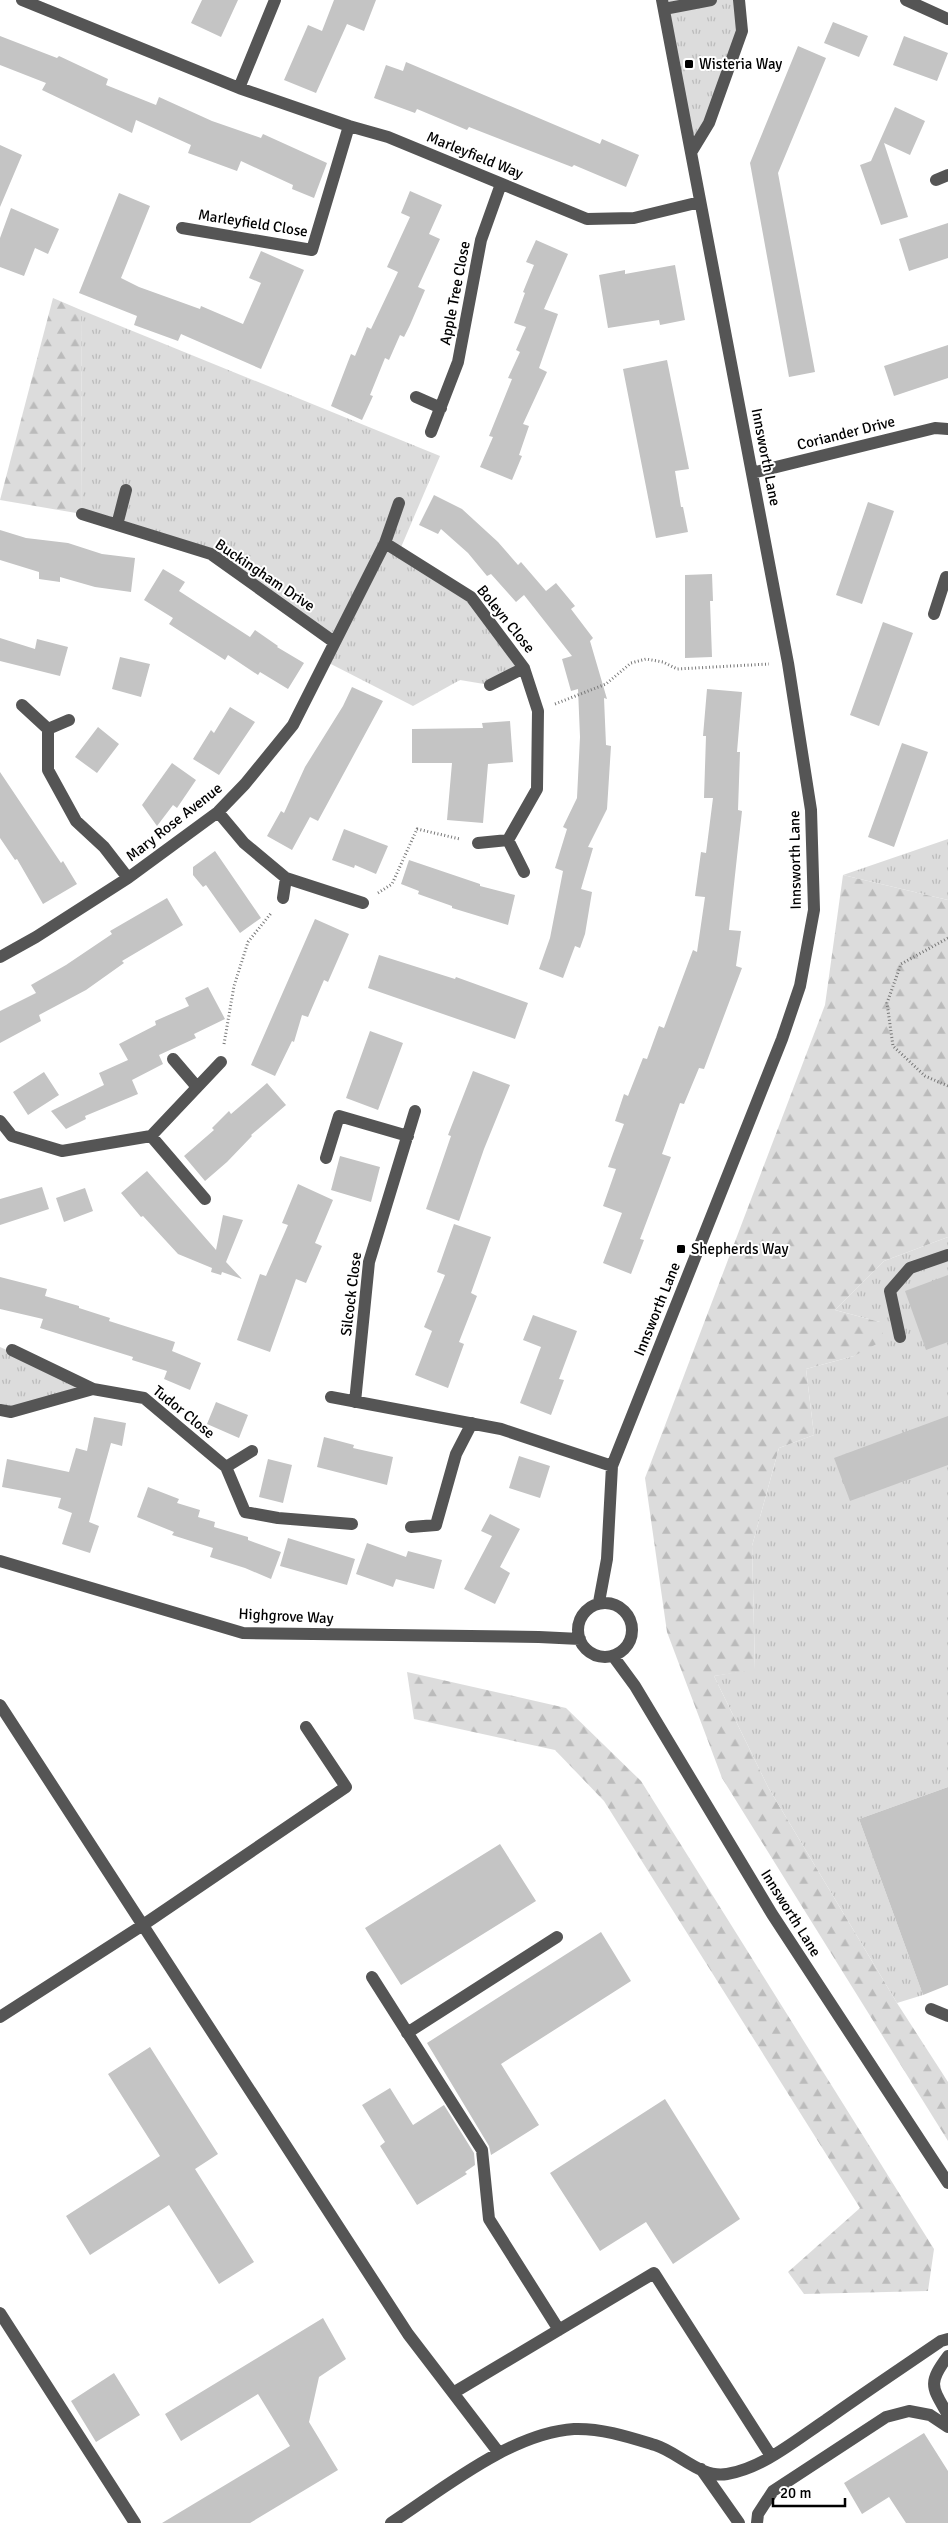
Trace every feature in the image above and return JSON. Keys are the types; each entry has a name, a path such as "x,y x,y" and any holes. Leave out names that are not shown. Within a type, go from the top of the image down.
{"street":[{"path":"239,88 275,0"},
{"path":"663,4 711,0"},
{"path":"692,150 709,123 742,31 739,0"},
{"path":"906,0 948,18"},
{"name":"Marleyfield Way","path":"28,1 239,88 349,126 388,137 587,220 634,218 700,202"},
{"name":"Innsworth Lane","path":"599,1602 607,1559 612,1466 782,1040 800,986 814,910 811,820 788,662 663,4"},
{"name":"Marleyfield Close","path":"182,228 312,250 349,126"},
{"name":"Apple Tree Close","path":"431,432 458,362 481,240 502,184"},
{"path":"416,396 441,408"},
{"name":"Coriander Drive","path":"752,473 935,428 948,429"},
{"path":"117,525 126,490"},
{"name":"Mary Rose Avenue","path":"0,956 36,937 128,878 218,812 245,784 293,725 385,543 400,503"},
{"name":"Buckingham Drive","path":"82,514 211,554 334,642"},
{"name":"Boleyn Close","path":"385,543 471,597 524,668 538,711 537,789 508,840"},
{"path":"934,614 946,577 948,578"},
{"name":"Boleyn Close","path":"490,685 524,668"},
{"path":"22,705 48,729 48,770 76,821 104,847 128,878"},
{"path":"48,729 69,720"},
{"path":"218,812 244,844 286,878 363,904"},
{"path":"478,844 508,840 524,872"},
{"path":"283,898 286,878"},
{"path":"173,1060 197,1087"},
{"path":"0,1121 12,1136 62,1151 151,1136 221,1062"},
{"name":"Silcock Close","path":"356,1402 369,1262 415,1111"},
{"path":"326,1158 339,1116 408,1136"},
{"path":"151,1136 205,1199"},
{"path":"900,1337 890,1291 910,1268 948,1255"},
{"path":"12,1350 93,1389"},
{"name":"Tudor Close","path":"0,1410 11,1412 93,1389 144,1398 226,1467 245,1512 278,1518 352,1524"},
{"path":"331,1397 501,1429 612,1466"},
{"path":"410,1527 436,1525 456,1454 472,1423"},
{"path":"226,1467 252,1451"},
{"name":"Highgrove Way","path":"0,1561 243,1633 580,1639"},
{"path":"599,1602 618,1605 626,1610 631,1619 633,1631 631,1640 626,1648 613,1656 594,1655 586,1649 580,1639 578,1630 579,1620 584,1612 599,1602"},
{"name":"Innsworth Lane","path":"613,1656 635,1686 772,1914 948,2183"},
{"path":"0,1705 408,2334 499,2453"},
{"path":"0,2017 143,1925 346,1787 306,1727"},
{"path":"407,2033 557,1937"},
{"path":"372,1977 482,2150 489,2218 559,2330"},
{"path":"931,2009 948,2016"},
{"path":"453,2393 654,2273 771,2456"},
{"path":"0,2313 135,2523"},
{"path":"394,2522 499,2453 537,2435 582,2430 616,2432 658,2446 701,2470 725,2475 749,2469 941,2341 948,2339"},
{"path":"948,2356 937,2371 934,2391 948,2415"},
{"path":"757,2523 758,2514 772,2491 886,2417 909,2412 930,2415 948,2427"},
{"path":"701,2470 739,2523"}],"path":[{"path":"538,711 606,684 631,663 646,658 662,662 677,669 788,662"},
{"path":"363,904 392,884 417,829 478,844"},
{"path":"221,1062 234,986 248,942 283,898"},
{"path":"948,938 901,964 887,1003 893,1046 926,1076 948,1086"}],"green space":[{"path":"662,0 739,0 742,31 692,151"},
{"path":"53,298 81,310 82,514 0,500"},
{"path":"81,310 440,456 399,552 471,597 524,668 490,685 460,680 413,706 325,661 334,643 211,554 82,514"},
{"path":"948,839 948,900 843,875"},
{"path":"843,875 948,900 948,1237 884,1261 835,1310 880,1322 884,1340 854,1356 806,1369 814,1435 779,1448 752,1546 755,1670 714,1676 768,1787 897,2003 948,2082 948,2141 722,1778 667,1632 645,1478 825,1005"},
{"path":"948,1237 948,1787 859,1819 923,1995 897,2003 768,1787 714,1676 755,1669 752,1546 779,1448 814,1435 806,1369 854,1356 880,1322 835,1310 884,1261"},
{"path":"0,1347 93,1389 0,1410"},
{"path":"407,1672 566,1708 641,1781 934,2249 928,2291 804,2294 788,2272 860,2208 604,1801 555,1750 414,1719"}],"building":[{"path":"202,0 238,0 221,37 191,23"},
{"path":"334,0 376,0 364,31 347,24 316,93 284,80 308,25 322,31"},
{"path":"833,22 868,36 859,57 824,43"},
{"path":"0,36 57,58 59,56 108,79 106,85 156,105 159,97 212,121 261,138 263,134 327,163 314,198 292,189 293,185 241,161 237,171 188,153 191,145 136,120 132,133 42,90 46,83 0,65"},
{"path":"904,36 948,53 937,81 893,65"},
{"path":"798,46 826,58 778,173 815,372 789,377 750,163"},
{"path":"406,62 600,144 602,139 639,155 626,187 574,165 572,167 469,127 467,130 417,109 415,113 374,98 386,65 403,71"},
{"path":"895,107 925,121 910,155 884,143 908,217 881,225 860,165 871,161"},
{"path":"0,145 22,155 0,207"},
{"path":"410,191 442,205 429,234 440,239 418,287 425,290 410,325 404,337 400,335 389,360 385,358 370,395 373,396 362,420 331,406 351,354 355,356 367,327 371,329 398,272 387,267 410,217 401,213"},
{"path":"119,193 150,206 121,278 139,287 200,309 201,306 243,324 261,283 249,278 261,251 304,270 261,369 181,334 178,341 134,325 137,316 79,293"},
{"path":"11,208 59,229 48,254 35,248 24,276 0,267 0,238"},
{"path":"948,223 948,258 909,271 899,239"},
{"path":"536,240 568,254 544,309 558,314 539,368 547,372 523,424 529,426 519,455 522,456 512,480 480,467 493,437 489,436 512,379 508,378 520,352 516,350 526,327 514,323 525,293 523,292 534,265 526,262"},
{"path":"675,265 685,320 660,325 659,320 608,328 599,275 625,270 625,274"},
{"path":"948,345 948,378 894,396 884,366"},
{"path":"667,360 689,469 675,471 681,507 683,507 688,532 656,538 623,369"},
{"path":"434,495 462,509 498,542 518,565 521,562 546,591 556,583 575,606 571,609 593,638 590,641 607,699 604,698 606,745 611,746 607,809 588,847 593,848 581,889 592,892 585,934 580,948 575,946 563,978 539,969 550,938 563,871 555,868 567,829 563,827 577,798 580,737 578,689 571,691 562,659 572,656 524,595 516,602 491,574 487,576 468,553 441,529 438,534 419,525"},
{"path":"868,502 894,511 862,604 836,595"},
{"path":"0,530 26,538 68,543 102,554 135,558 131,592 95,587 60,577 60,582 39,579 39,572 0,560"},
{"path":"163,569 185,582 179,591 250,637 255,630 277,647 304,663 288,689 260,672 258,675 228,655 225,660 169,624 173,618 144,600"},
{"path":"712,574 713,601 710,601 712,657 685,658 685,575"},
{"path":"883,622 913,633 879,726 850,715"},
{"path":"0,638 35,649 37,639 68,647 60,676 0,661"},
{"path":"120,657 150,664 141,697 112,689"},
{"path":"352,687 383,701 318,821 310,817 292,850 267,836 281,811 284,813 305,767 343,706"},
{"path":"707,689 742,692 737,752 740,752 738,810 742,811 729,930 741,931 736,966 742,968 704,1069 699,1068 684,1104 680,1103 662,1154 671,1157 640,1239 644,1240 631,1274 603,1263 622,1213 603,1206 616,1169 608,1167 624,1124 615,1121 624,1094 628,1096 643,1058 647,1059 659,1026 664,1028 693,950 697,952 705,897 695,896 701,852 706,853 713,798 704,798 706,736 703,736"},
{"path":"230,707 255,722 219,775 193,759 211,730 214,733"},
{"path":"510,721 513,762 488,764 483,823 447,820 452,763 412,763 412,729 483,728 482,723"},
{"path":"98,727 119,744 97,773 75,757"},
{"path":"902,743 928,752 894,847 868,837"},
{"path":"172,763 196,780 177,808 173,805 157,826 142,805"},
{"path":"0,772 77,884 43,904 17,859 15,860 0,838"},
{"path":"344,829 388,846 376,874 355,865 354,868 332,860"},
{"path":"215,851 261,918 240,933 206,885 203,887 193,875 193,867"},
{"path":"409,860 480,884 480,886 515,895 508,925 452,908 452,906 418,894 419,891 401,884"},
{"path":"167,898 183,925 122,961 124,963 86,990 39,1015 41,1021 0,1043 0,1011 36,993 31,985 66,965 112,934 110,931"},
{"path":"315,919 349,934 328,982 324,980 308,1017 302,1015 294,1042 292,1041 275,1076 251,1065"},
{"path":"379,955 455,979 456,977 528,1003 515,1039 368,988"},
{"path":"208,987 225,1019 194,1034 196,1038 159,1055 163,1064 132,1080 138,1094 85,1116 86,1119 66,1129 51,1111 104,1085 99,1073 128,1060 119,1044 156,1025 155,1021 189,1006 185,998"},
{"path":"370,1031 403,1043 378,1110 346,1098"},
{"path":"473,1071 510,1085 484,1149 459,1221 426,1209 451,1136 448,1135"},
{"path":"44,1072 59,1095 28,1115 13,1092"},
{"path":"267,1083 286,1105 251,1135 227,1162 205,1181 184,1156 214,1130 212,1128 229,1111 231,1114"},
{"path":"340,1156 380,1167 371,1202 331,1190"},
{"path":"147,1171 216,1250 223,1215 243,1220 226,1262 242,1279 222,1272 221,1275 211,1272 212,1268 178,1254 143,1216 141,1217 121,1193"},
{"path":"298,1184 333,1200 315,1243 322,1246 306,1283 296,1279 270,1352 237,1340 260,1274 266,1276 288,1225 282,1223"},
{"path":"42,1187 49,1209 0,1225 0,1199"},
{"path":"85,1188 93,1211 64,1222 56,1198"},
{"path":"454,1224 491,1237 471,1293 477,1296 459,1342 464,1344 448,1388 415,1375 432,1331 424,1327 445,1275 437,1272"},
{"path":"948,1275 948,1342 926,1350 905,1291"},
{"path":"0,1277 47,1289 45,1296 110,1318 109,1321 175,1342 172,1351 201,1363 190,1390 164,1379 167,1371 132,1360 133,1357 40,1328 43,1319 0,1309"},
{"path":"533,1315 577,1331 559,1379 564,1380 551,1415 520,1403 541,1347 523,1340"},
{"path":"216,1402 248,1415 239,1438 207,1424"},
{"path":"948,1416 948,1465 850,1501 834,1458"},
{"path":"94,1417 126,1423 122,1446 111,1443 89,1522 99,1526 90,1553 62,1544 72,1513 58,1508 61,1498 2,1487 7,1459 69,1472 76,1448 87,1451"},
{"path":"324,1437 354,1445 353,1448 393,1457 387,1485 317,1467"},
{"path":"519,1456 550,1466 540,1498 509,1488"},
{"path":"268,1459 292,1465 283,1503 259,1497"},
{"path":"148,1487 179,1499 177,1503 200,1510 198,1517 215,1522 214,1527 248,1537 248,1540 281,1552 271,1579 245,1568 210,1557 213,1548 172,1535 174,1532 137,1517"},
{"path":"490,1514 520,1529 500,1567 510,1573 495,1604 464,1589 492,1536 481,1531"},
{"path":"288,1538 355,1559 347,1585 280,1566"},
{"path":"367,1543 406,1557 408,1551 442,1560 434,1589 396,1579 393,1587 356,1574"},
{"path":"948,1787 948,1985 923,1995 859,1819"},
{"path":"500,1844 536,1901 401,1985 365,1928"},
{"path":"601,1932 631,1981 501,2064 539,2125 491,2155 489,2146 427,2043"},
{"path":"150,2047 218,2154 195,2169 254,2262 219,2284 169,2205 90,2255 66,2216 160,2156 108,2074"},
{"path":"390,2088 413,2125 444,2105 474,2153 475,2165 465,2172 467,2174 417,2205 380,2146 385,2142 362,2105"},
{"path":"665,2099 740,2219 673,2264 646,2222 600,2251 550,2173"},
{"path":"323,2318 346,2359 319,2377 309,2422 338,2470 250,2523 162,2523 290,2446 258,2394 181,2441 165,2414"},
{"path":"114,2373 140,2415 96,2442 71,2401"},
{"path":"924,2433 948,2471 948,2523 906,2523 889,2497 862,2514 844,2483"}],"place":[{"name":"Wisteria Way","path":"689,64"},
{"name":"Shepherds Way","path":"681,1249"}]}
